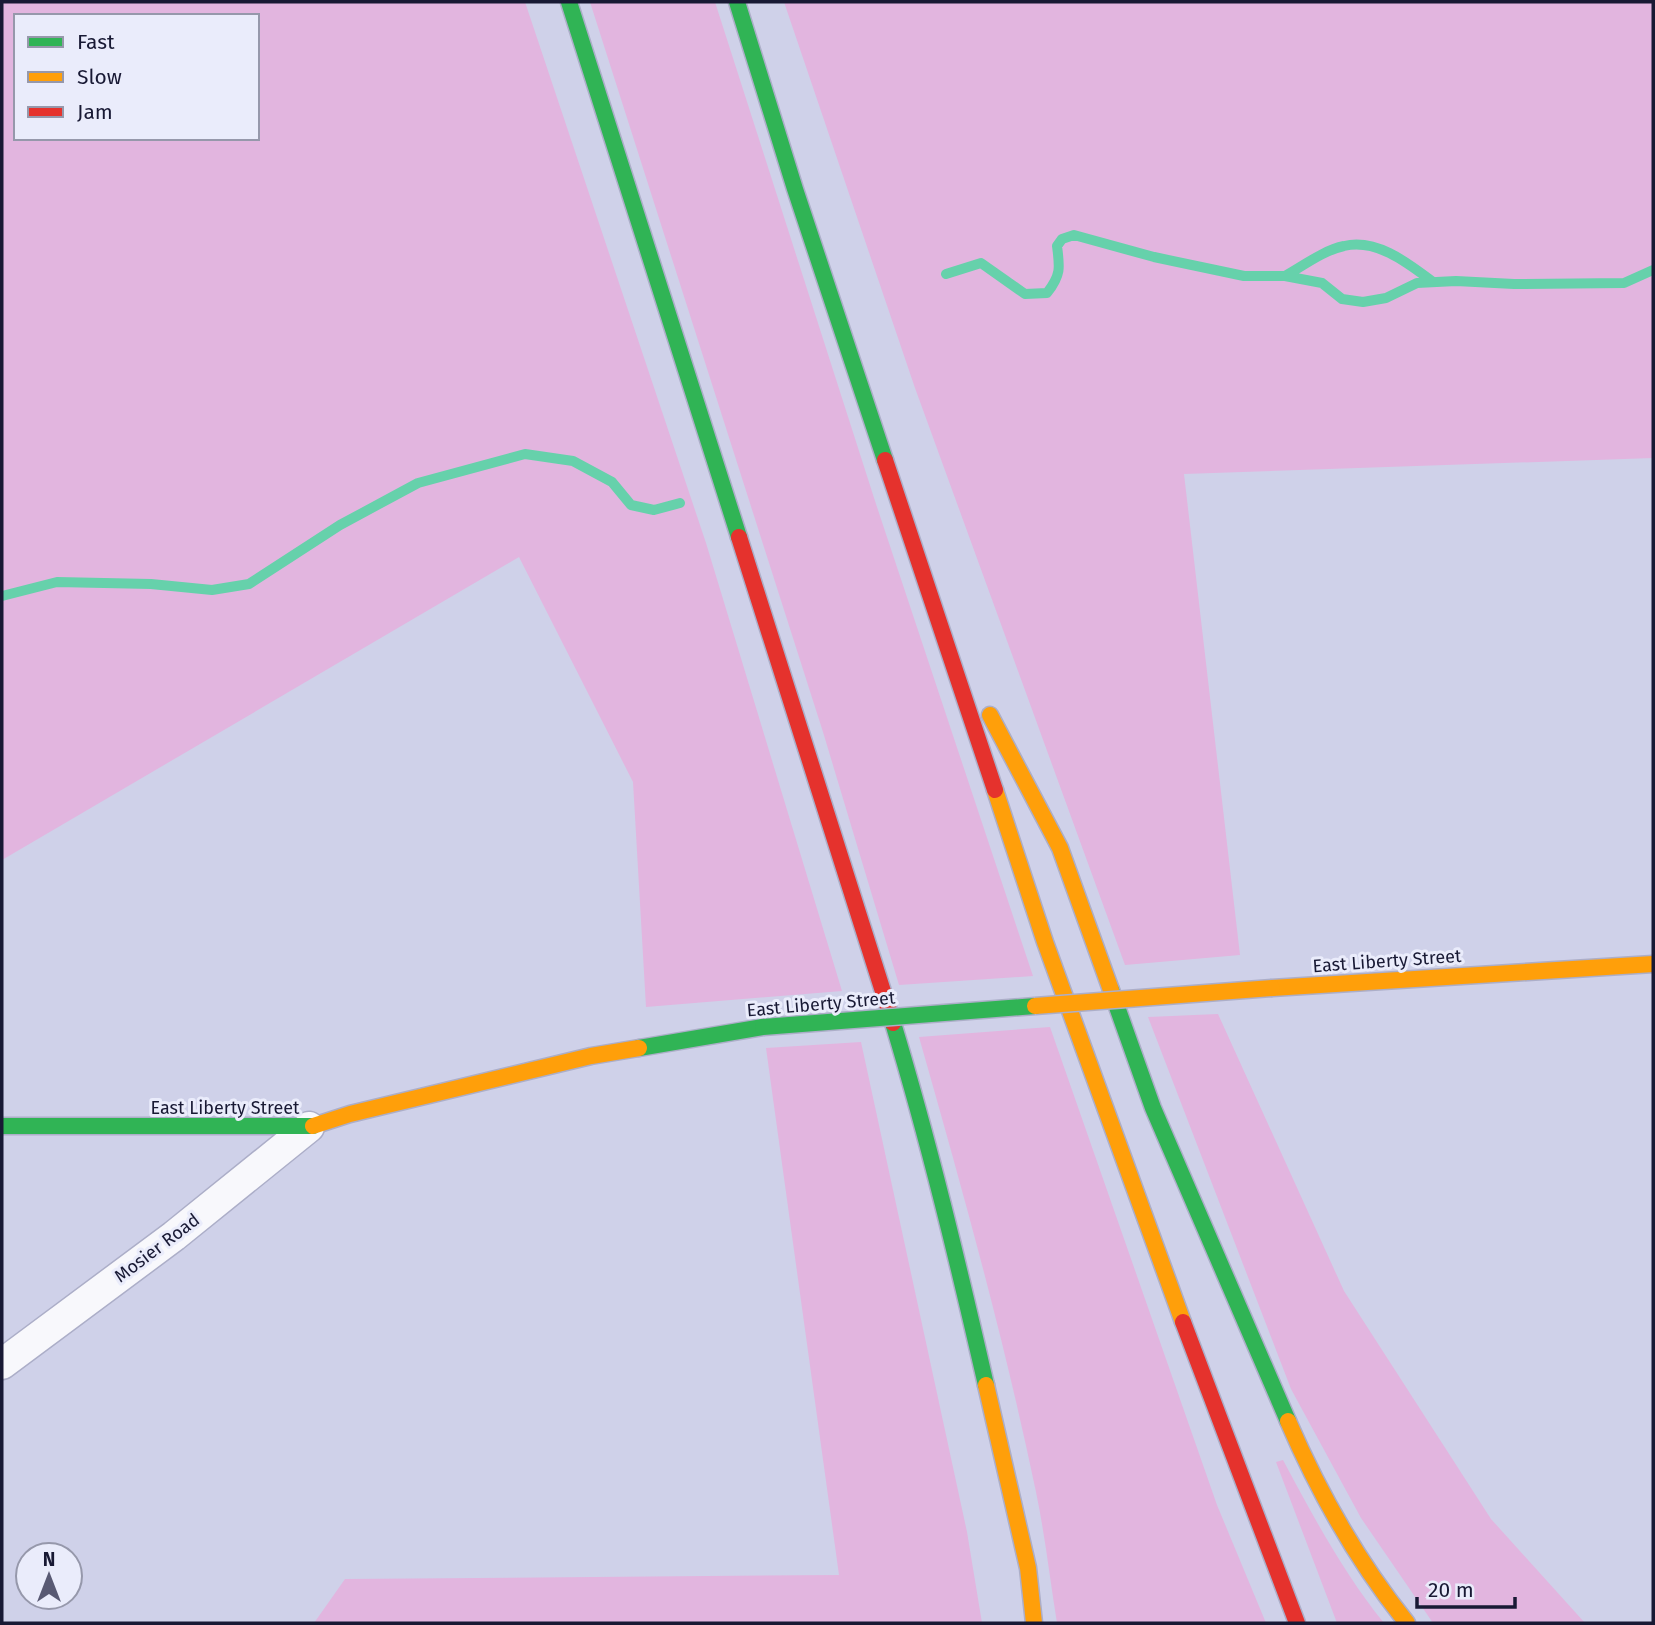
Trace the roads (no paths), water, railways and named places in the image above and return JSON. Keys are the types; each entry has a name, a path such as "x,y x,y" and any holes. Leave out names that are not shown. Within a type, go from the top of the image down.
{"main road":[{"path":"569,2 915,1095 949,1223 1028,1568 1034,1623"},
{"path":"737,2 800,202 1045,942 1217,1414 1297,1623"},
{"path":"937,615 1060,849 1153,1108 1297,1442 1342,1529 1377,1584 1407,1623"},
{"name":"East Liberty Street","path":"2,1126 309,1127 350,1114 591,1056 763,1027 1272,988 1653,964"}],"street":[{"name":"Mosier Road","path":"2,1364 174,1236 309,1127"}],"waterway":[{"path":"946,274 981,263 1025,294 1047,293 1058,271 1057,246 1062,239 1074,235 1154,257 1244,276 1285,276 1322,283 1342,299 1363,302 1386,298 1417,283 1624,283 1653,270"},
{"path":"1285,276 1329,251 1356,245 1392,254 1433,282"},
{"path":"2,596 57,582 151,584 212,590 249,584 340,525 418,483 525,454 573,461 612,482 631,505 654,510 680,503"}]}
